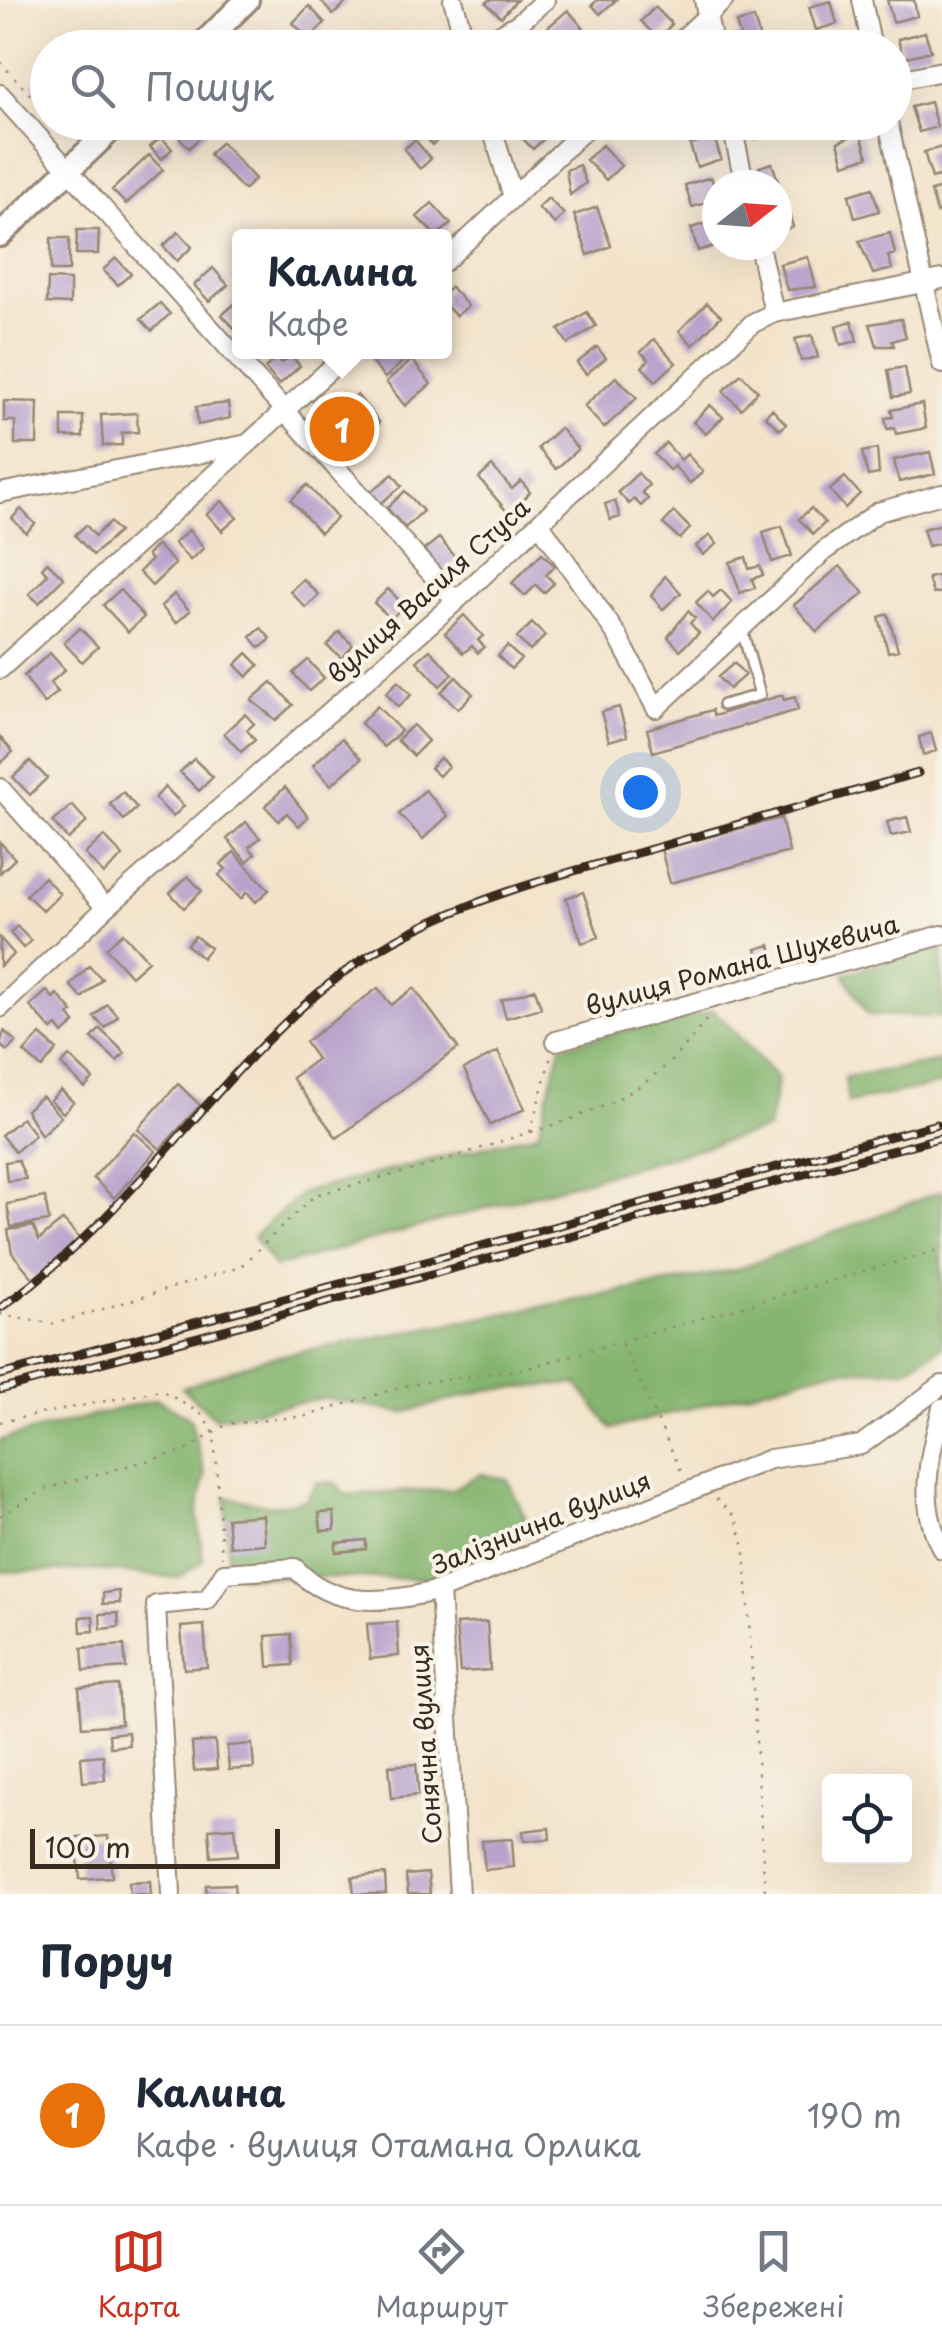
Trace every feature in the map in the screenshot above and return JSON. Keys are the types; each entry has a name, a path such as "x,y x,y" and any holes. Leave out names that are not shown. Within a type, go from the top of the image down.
{"street":[{"path":"218,30 247,0"},
{"path":"453,0 461,30"},
{"path":"508,30 545,0"},
{"path":"687,30 705,8 724,0"},
{"path":"862,0 868,30"},
{"path":"912,78 942,71"},
{"path":"0,94 30,128"},
{"path":"41,140 232,350"},
{"path":"0,235 100,140"},
{"path":"496,140 513,197"},
{"path":"452,254 574,140"},
{"path":"735,140 742,170"},
{"path":"893,140 933,281 942,364"},
{"path":"762,260 774,313"},
{"name":"вулиця Василя Стуса","path":"0,1008 106,908 456,601 752,322 774,313 933,281"},
{"path":"240,359 456,601"},
{"path":"0,669 342,359"},
{"path":"0,493 248,444"},
{"path":"540,524 617,635 656,708 824,551 878,512 942,494"},
{"path":"0,788 106,908"},
{"name":"вулиця Романа Шухевича","path":"556,1040 942,935"},
{"name":"Залізнична вулиця","path":"224,1573 294,1568 313,1588 345,1600 398,1600 440,1590 770,1459 861,1445 942,1385"},
{"path":"942,1408 928,1463 928,1523 942,1549"},
{"path":"171,1894 156,1605 207,1600 224,1573"},
{"name":"Сонячна вулиця","path":"440,1590 459,1894"}],"lane":[{"path":"724,705 760,694 742,628"}],"path":[{"path":"0,62 30,94"},
{"path":"0,1314 54,1324 240,1266 314,1194 424,1167 579,1118 640,1090 685,1050 723,995"},
{"path":"530,1132 556,1040"},
{"path":"0,1516 47,1488 187,1450 227,1424 307,1416 408,1385 528,1368 942,1249"},
{"path":"621,1342 695,1486 736,1518 745,1552 765,1894"},
{"path":"0,1422 161,1390 201,1414 214,1433 224,1573"}],"green space":[{"path":"942,945 942,1017 868,1015 844,974"},
{"path":"714,1010 778,1079 768,1129 275,1267 253,1237 303,1192 538,1133 561,1046"},
{"path":"942,1061 942,1084 848,1103 845,1077"},
{"path":"942,1191 942,1347 905,1369 832,1370 612,1429 577,1384 486,1390 403,1413 325,1398 215,1418 182,1388 262,1359 736,1270"},
{"path":"157,1399 190,1418 205,1475 197,1514 203,1560 179,1578 100,1570 0,1572 0,1440"},
{"path":"481,1474 507,1479 526,1519 494,1549 441,1579 242,1576 228,1564 226,1497 272,1506 306,1500 317,1482 336,1484 345,1495 452,1489"}],"building":[{"path":"320,0 349,0 333,15"},
{"path":"517,0 501,17 486,3"},
{"path":"597,0 616,0 600,14 592,5"},
{"path":"887,0 914,0 917,16 893,22"},
{"path":"831,1 837,24 816,30 809,7"},
{"path":"309,6 325,23 318,30 300,30 293,23"},
{"path":"655,7 672,24 666,30 650,30 641,21"},
{"path":"568,10 584,29 551,30 548,27"},
{"path":"754,18 757,30 738,30 736,23"},
{"path":"925,32 931,51 912,56 912,35"},
{"path":"930,102 937,127 919,132 912,107"},
{"path":"164,140 172,149 162,159 150,147"},
{"path":"182,140 197,140 189,148"},
{"path":"415,140 431,159 420,169 404,149"},
{"path":"524,140 543,140 533,149"},
{"path":"715,140 721,159 697,167 690,145"},
{"path":"863,140 868,157 844,164 838,142"},
{"path":"221,142 255,179 244,190 209,154"},
{"path":"602,145 621,166 606,180 586,160"},
{"path":"942,147 942,175 932,178 924,152"},
{"path":"149,155 163,170 126,204 112,190"},
{"path":"772,163 774,170 760,170 759,167"},
{"path":"579,165 586,183 570,195 566,170"},
{"path":"702,180 702,204 692,207 685,185"},
{"path":"872,188 879,211 855,218 849,195"},
{"path":"942,188 942,212 937,213 931,191"},
{"path":"548,198 564,214 555,224 538,208"},
{"path":"432,203 451,224 445,229 429,229 417,217"},
{"path":"597,207 611,246 588,255 574,215"},
{"path":"702,225 702,250 698,251 691,228"},
{"path":"77,230 99,230 98,254 76,254"},
{"path":"178,232 192,247 177,261 163,246"},
{"path":"890,233 895,254 888,256 892,269 873,274 859,241"},
{"path":"51,238 69,238 69,271 51,271"},
{"path":"808,257 816,287 787,290 780,264"},
{"path":"116,258 131,274 118,285 103,270"},
{"path":"213,268 228,285 209,301 194,285"},
{"path":"48,279 70,280 70,304 47,303"},
{"path":"452,288 468,306 456,316 452,312"},
{"path":"160,303 170,314 152,331 141,319"},
{"path":"707,303 721,316 693,345 679,331"},
{"path":"232,306 232,326 222,315"},
{"path":"587,312 596,326 568,344 559,330"},
{"path":"901,319 906,337 892,341 894,346 877,346 870,324"},
{"path":"852,321 857,341 841,345 836,326"},
{"path":"812,335 818,357 801,361 795,339"},
{"path":"654,339 676,363 656,381 642,367 649,360 641,352"},
{"path":"597,347 606,358 586,374 577,363"},
{"path":"275,359 282,363 294,359 300,366 279,385 265,368"},
{"path":"370,359 406,359 385,378"},
{"path":"412,360 431,384 405,406 386,382"},
{"path":"905,367 910,394 893,397 888,370"},
{"path":"741,374 758,391 741,409 723,391"},
{"path":"616,377 637,398 604,428 584,406"},
{"path":"357,395 379,422 347,449 325,421"},
{"path":"4,401 38,402 37,444 15,444 15,421 4,421"},
{"path":"228,403 230,418 198,425 196,407"},
{"path":"922,404 926,428 896,434 895,428 887,429 885,418 893,417 891,410"},
{"path":"710,405 723,417 706,434 693,422"},
{"path":"772,409 786,424 780,430 765,416"},
{"path":"137,413 138,432 122,433 122,445 103,446 101,415"},
{"path":"62,416 83,416 83,437 62,437"},
{"path":"560,428 578,449 556,469 538,448"},
{"path":"666,443 681,460 687,454 703,472 690,483 674,466 669,470 654,454"},
{"path":"877,449 879,474 868,476 862,452"},
{"path":"930,452 935,474 899,482 894,460"},
{"path":"492,466 512,489 521,481 530,492 509,514 479,478"},
{"path":"638,473 649,485 642,492 648,499 641,506 634,499 629,504 618,492"},
{"path":"393,474 402,486 376,507 367,495"},
{"path":"845,477 860,494 845,508 830,490"},
{"path":"307,485 337,518 320,533 291,500"},
{"path":"405,491 423,511 405,528 387,508"},
{"path":"222,501 237,518 222,531 207,514"},
{"path":"615,501 620,517 610,520 605,504"},
{"path":"811,508 825,523 813,534 799,519"},
{"path":"21,509 35,524 26,533 12,518"},
{"path":"674,512 690,528 680,539 663,524"},
{"path":"110,522 119,532 93,555 75,535 86,525 95,536"},
{"path":"942,524 942,543 928,546 923,529"},
{"path":"782,526 792,556 772,562 763,532"},
{"path":"189,530 204,548 190,560 174,543"},
{"path":"710,535 717,544 703,555 696,546"},
{"path":"439,538 458,560 443,573 424,550"},
{"path":"157,545 175,564 152,586 139,572 151,560 147,555"},
{"path":"542,553 555,566 546,575 554,583 544,593 536,585 525,596 512,583"},
{"path":"746,557 749,569 760,566 763,575 752,579 755,588 740,593 730,562"},
{"path":"47,562 64,578 39,603 29,594 48,574 42,568"},
{"path":"840,566 864,593 817,632 794,605"},
{"path":"942,575 942,592 933,594 928,578"},
{"path":"665,576 681,593 663,609 651,596"},
{"path":"303,579 319,595 306,608 290,591"},
{"path":"388,589 404,605 391,619 374,603"},
{"path":"120,590 144,617 128,632 103,605"},
{"path":"721,590 732,602 713,622 696,602 708,591 713,597"},
{"path":"174,594 190,611 176,623 161,606"},
{"path":"688,611 695,618 690,623 699,633 680,650 668,637"},
{"path":"888,614 898,650 888,652 879,617"},
{"path":"464,615 483,636 478,640 484,647 478,653 472,646 463,653 445,633"},
{"path":"532,623 545,636 530,651 517,638"},
{"path":"80,628 98,647 82,662 64,643"},
{"path":"261,628 271,639 260,648 251,637"},
{"path":"339,632 353,645 342,658 327,646"},
{"path":"507,646 521,659 511,669 498,656"},
{"path":"430,650 453,674 440,686 417,661"},
{"path":"50,653 65,670 50,683 58,692 44,704 24,676"},
{"path":"247,653 259,665 247,677 235,665"},
{"path":"308,660 324,678 309,691 293,673"},
{"path":"734,663 745,675 729,689 718,677"},
{"path":"456,677 473,694 458,709 441,692"},
{"path":"398,681 411,695 398,707 386,693"},
{"path":"272,682 293,705 276,720 251,700"},
{"path":"782,695 784,700 795,697 798,710 653,752 647,729 712,710 714,716"},
{"path":"377,706 401,731 384,747 361,723"},
{"path":"619,707 627,736 609,741 601,712"},
{"path":"245,714 254,724 247,730 255,740 241,752 224,733"},
{"path":"413,725 428,741 413,756 397,740"},
{"path":"931,733 936,751 923,755 919,737"},
{"path":"0,737 13,752 0,764"},
{"path":"342,738 361,759 331,785 313,765"},
{"path":"440,758 448,766 439,776 430,768"},
{"path":"194,759 213,777 199,791 180,772"},
{"path":"30,761 47,778 30,795 13,777"},
{"path":"165,787 184,806 173,817 155,798"},
{"path":"285,787 308,817 299,826 287,813 279,821 265,806"},
{"path":"425,790 448,816 423,839 399,814"},
{"path":"123,792 137,808 124,820 110,804"},
{"path":"72,805 87,822 68,839 53,822"},
{"path":"907,817 911,832 891,836 887,822"},
{"path":"781,818 789,852 670,883 661,849"},
{"path":"246,822 260,838 249,847 255,854 247,862 227,839"},
{"path":"104,836 123,856 104,874 85,854"},
{"path":"0,842 15,859 0,873"},
{"path":"234,852 269,890 256,902 247,892 241,899 219,875 226,869 221,864"},
{"path":"188,876 202,891 184,908 170,893"},
{"path":"44,877 60,894 43,911 26,895"},
{"path":"583,892 599,937 582,943 566,898"},
{"path":"17,926 31,941 23,948 10,933"},
{"path":"123,933 148,961 131,976 106,948"},
{"path":"195,936 210,948 202,958 187,945"},
{"path":"0,938 14,954 0,966"},
{"path":"770,945 773,959 760,962 756,949"},
{"path":"89,966 102,979 82,998 70,985"},
{"path":"378,988 391,1005 414,988 458,1048 337,1138 292,1078 317,1059 305,1042"},
{"path":"535,989 541,1008 506,1018 501,1000"},
{"path":"47,991 53,998 57,994 73,1012 69,1015 75,1023 63,1034 57,1026 52,1030 30,1006"},
{"path":"107,1004 118,1016 105,1028 94,1017"},
{"path":"100,1029 125,1053 117,1061 92,1038"},
{"path":"4,1031 16,1042 7,1051 0,1045"},
{"path":"40,1035 57,1050 42,1068 24,1052"},
{"path":"498,1052 525,1109 490,1125 464,1069"},
{"path":"69,1056 93,1079 85,1088 61,1065"},
{"path":"178,1084 200,1105 160,1149 138,1129"},
{"path":"61,1090 73,1102 63,1113 50,1100"},
{"path":"42,1096 61,1117 41,1135 26,1110"},
{"path":"22,1118 35,1135 15,1152 1,1135"},
{"path":"134,1132 156,1151 114,1198 93,1178"},
{"path":"18,1160 26,1179 7,1181 5,1162"},
{"path":"45,1197 49,1221 11,1227 7,1204"},
{"path":"63,1220 80,1239 34,1279 12,1253 8,1230 33,1226 39,1240"},
{"path":"334,1512 335,1530 321,1531 319,1513"},
{"path":"263,1515 265,1544 230,1547 227,1518"},
{"path":"366,1540 366,1549 336,1552 336,1543"},
{"path":"119,1591 120,1603 103,1604 103,1593"},
{"path":"118,1613 119,1627 101,1629 100,1614"},
{"path":"93,1616 94,1631 81,1632 80,1617"},
{"path":"397,1622 399,1656 370,1659 367,1624"},
{"path":"487,1622 490,1670 460,1672 456,1624"},
{"path":"204,1625 207,1667 184,1669 181,1627"},
{"path":"291,1634 293,1665 268,1667 266,1636"},
{"path":"124,1645 126,1668 84,1671 82,1648"},
{"path":"118,1685 121,1724 82,1727 79,1688"},
{"path":"128,1732 129,1745 110,1747 109,1734"},
{"path":"215,1741 217,1769 194,1771 192,1743"},
{"path":"252,1744 254,1768 229,1770 227,1746"},
{"path":"103,1755 105,1780 83,1782 81,1757"},
{"path":"416,1764 419,1795 392,1798 389,1766"},
{"path":"235,1827 238,1855 211,1857 209,1829"},
{"path":"549,1828 550,1839 524,1841 523,1831"},
{"path":"108,1836 112,1877 80,1879 76,1838"},
{"path":"512,1839 514,1867 485,1870 482,1841"},
{"path":"428,1873 430,1894 408,1894 406,1875"},
{"path":"385,1874 386,1894 354,1894 352,1877"},
{"path":"150,1881 151,1894 130,1894 129,1882"},
{"path":"234,1884 235,1894 206,1894 206,1885"}],"railway":[{"path":"0,1308 89,1234 286,1022 365,958 443,916 527,885 918,773"},
{"path":"0,1375 937,1124"},
{"path":"0,1390 942,1137"}],"place":[{"name":"Калина","path":"342,429"}]}
